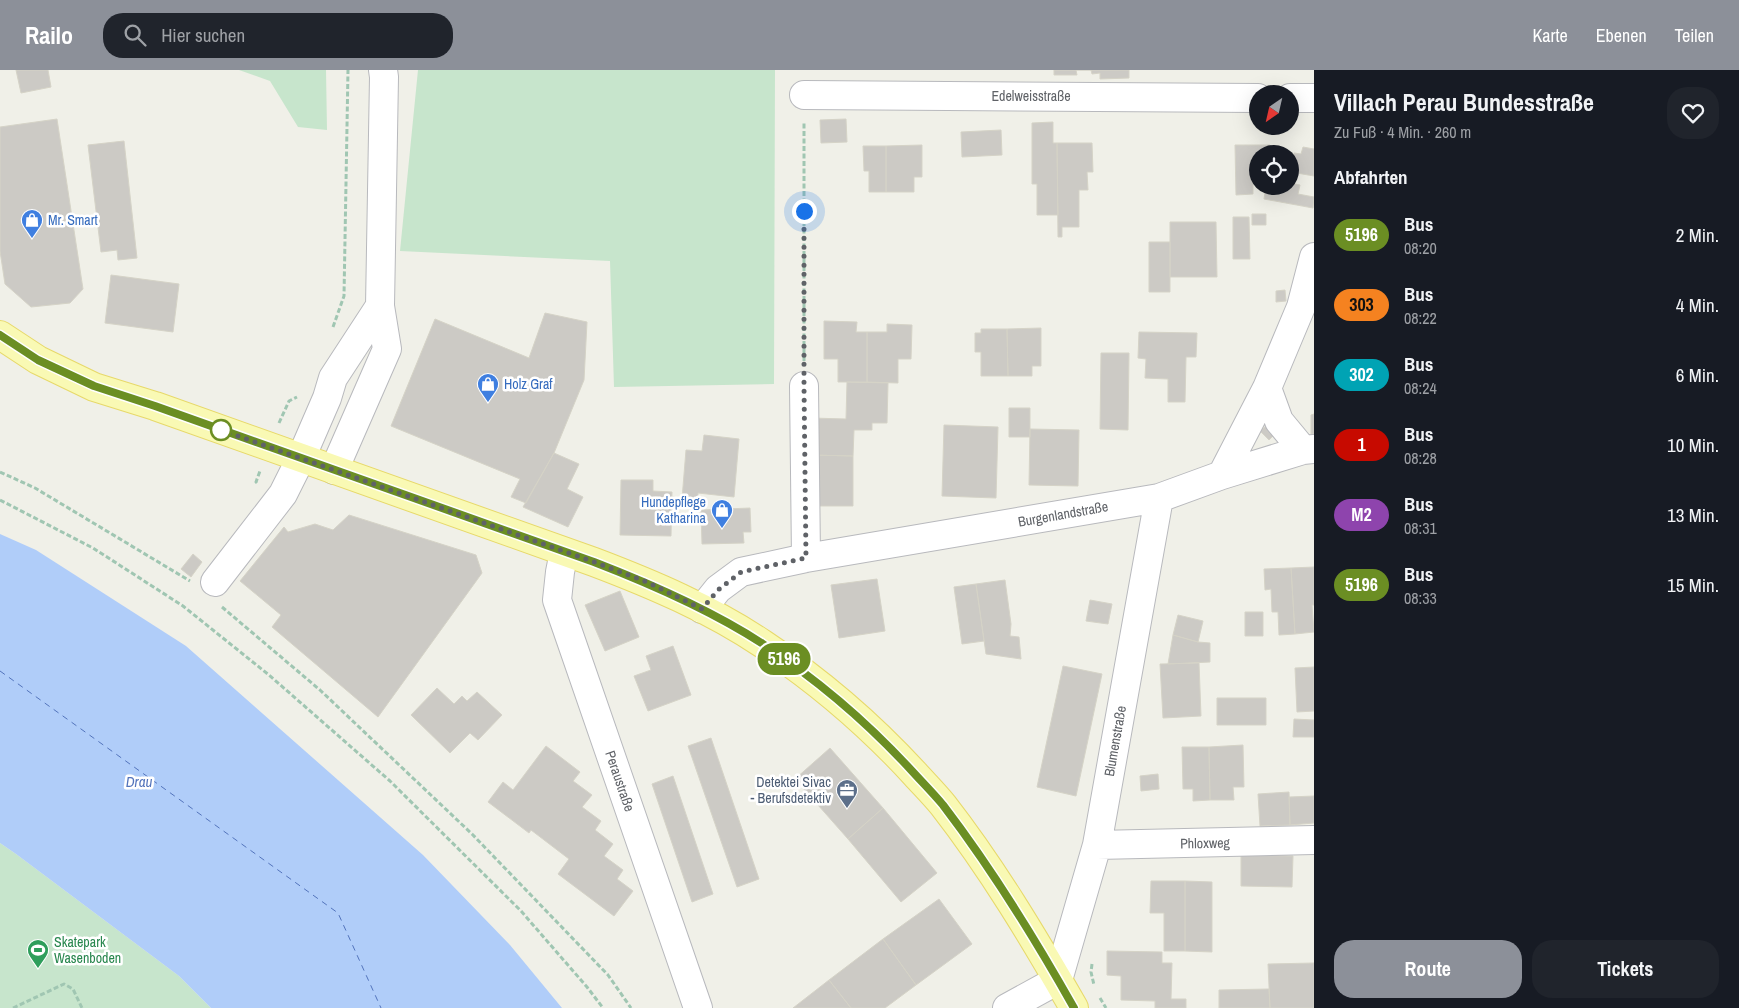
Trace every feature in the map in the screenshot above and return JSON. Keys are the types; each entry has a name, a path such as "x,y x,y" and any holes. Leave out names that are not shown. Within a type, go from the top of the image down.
{"main road":[{"path":"0,335 38,360 94,386 155,406 647,582 702,609 763,644 827,690 886,742 942,804 997,880 1074,1008"}],"street":[{"path":"334,470 387,349 380,306 384,77 382,70"},
{"name":"Edelweisstraße","path":"804,94 1249,98"},
{"path":"1299,98 1314,98"},
{"path":"1222,474 1267,388 1301,307 1314,257"},
{"path":"208,589 283,494 327,398 333,378 380,306"},
{"path":"804,386 806,558"},
{"path":"1267,388 1279,421 1309,450"},
{"name":"Burgenlandstraße","path":"702,609 718,590 741,572 806,558 1159,498 1222,474 1309,450"},
{"name":"Blumenstraße","path":"1058,980 1097,845 1159,498"},
{"name":"Peraustraße","path":"564,552 557,600 698,1008"},
{"name":"Phloxweg","path":"1097,845 1314,840"},
{"path":"1007,1008 1058,980"}],"path":[{"path":"332,328 344,296 348,70"},
{"path":"804,94 804,386"},
{"path":"282,416 289,401 300,394"},
{"path":"0,472 35,488 208,589 320,690 472,834 608,975 631,1008"},
{"path":"0,500 93,548 183,606 269,675 390,780 521,910 603,1008"},
{"path":"13,1008 64,984 73,989 82,1008"}],"green space":[{"path":"239,70 326,70 327,130 298,127 270,81"},
{"path":"418,70 775,70 774,384 614,387 610,261 400,251"},
{"path":"0,843 179,976 211,1008 0,1008"}],"water":[{"name":"Drau","path":"0,534 36,550 186,646 423,855 510,945 562,1008 211,1008 179,976 0,843"}],"building":[{"path":"16,70 48,70 51,87 21,93"},
{"path":"1054,70 1076,70 1077,75 1054,75"},
{"path":"1091,70 1129,70 1129,78 1100,79 1100,73 1092,74"},
{"path":"57,119 83,289 70,303 31,307 5,284 0,251 0,127"},
{"path":"846,119 847,142 821,143 820,120"},
{"path":"1053,122 1053,143 1057,143 1058,215 1037,215 1037,184 1032,184 1032,123"},
{"path":"1001,130 1002,155 962,157 961,132"},
{"path":"124,141 137,258 118,260 117,250 101,252 88,145"},
{"path":"1057,143 1092,143 1093,172 1087,172 1088,190 1079,190 1079,227 1062,227 1062,237 1058,237"},
{"path":"922,145 922,177 914,177 914,192 886,192 886,146"},
{"path":"1235,145 1249,145 1249,194 1236,195"},
{"path":"863,146 886,146 886,192 869,192 869,171 864,171"},
{"path":"1303,147 1314,149 1314,176 1299,173 1299,154 1301,154"},
{"path":"1299,194 1314,197 1313,208 1264,199 1265,195"},
{"path":"1252,214 1266,214 1266,225 1252,225"},
{"path":"1233,217 1249,217 1250,259 1233,259"},
{"path":"1170,222 1216,222 1217,277 1170,277"},
{"path":"1149,242 1170,242 1170,292 1149,292"},
{"path":"111,275 179,284 173,332 105,323"},
{"path":"1285,290 1286,301 1276,302 1276,291"},
{"name":"Holz Graf","path":"545,313 587,322 584,380 554,453 526,503 511,497 520,479 391,426 435,319 529,358"},
{"path":"824,321 857,322 856,332 867,332 867,382 838,382 838,359 824,359"},
{"path":"887,324 912,325 911,359 898,359 898,383 867,382 867,332 887,332"},
{"path":"1041,328 1041,366 1032,366 1032,376 1008,376 1007,329"},
{"path":"981,329 1007,329 1008,376 981,376 981,352 975,352 975,333 981,333"},
{"path":"1139,332 1197,333 1196,357 1186,357 1185,402 1168,402 1168,379 1145,378 1146,359 1138,358"},
{"path":"1101,353 1129,353 1128,430 1100,429"},
{"path":"847,382 888,383 887,423 872,423 872,430 854,430 853,456 811,455 811,418 846,419"},
{"path":"1009,408 1030,408 1030,437 1009,437"},
{"path":"1314,414 1314,434 1311,434 1311,415"},
{"path":"944,425 998,427 996,498 942,496"},
{"path":"1267,425 1275,434 1269,440 1260,431"},
{"path":"1030,429 1079,430 1078,486 1029,485"},
{"path":"704,435 739,439 734,497 698,493 698,500 682,499 686,450 702,451"},
{"path":"554,453 579,464 567,489 583,497 568,527 523,507"},
{"path":"811,455 853,456 853,506 810,506"},
{"path":"621,480 653,480 653,491 672,492 671,536 620,535"},
{"path":"750,508 751,532 743,532 744,543 702,544 701,510"},
{"path":"349,515 476,555 482,573 378,717 272,627 281,615 240,581 284,527 288,532 315,524 333,530"},
{"path":"193,554 202,562 191,577 181,569"},
{"path":"1314,567 1314,605 1312,605 1314,632 1295,634 1291,568"},
{"path":"1291,568 1295,634 1279,635 1278,612 1272,612 1271,589 1265,590 1264,569"},
{"path":"877,579 885,631 839,638 831,585"},
{"path":"1005,580 1011,624 1010,636 1019,637 1021,659 986,654 976,584"},
{"path":"976,584 984,641 962,644 954,587"},
{"path":"620,591 639,637 605,651 585,605"},
{"path":"1090,600 1112,604 1108,624 1086,621"},
{"path":"1245,612 1263,612 1263,636 1245,636"},
{"path":"1178,615 1203,621 1198,642 1173,635"},
{"path":"1173,635 1198,642 1210,643 1210,662 1168,664"},
{"path":"673,646 691,695 648,711 634,676 651,670 646,656"},
{"path":"1199,663 1201,716 1163,718 1160,664"},
{"path":"1063,666 1102,674 1076,796 1037,787"},
{"path":"1314,667 1314,711 1297,712 1295,668"},
{"path":"437,688 454,704 462,696 467,701 477,692 502,715 478,740 470,733 450,753 411,715"},
{"path":"1217,698 1266,698 1266,725 1217,725"},
{"path":"1294,719 1314,720 1314,737 1293,737"},
{"path":"711,738 759,879 737,887 688,746"},
{"path":"1243,745 1244,787 1233,787 1234,800 1210,800 1209,747"},
{"path":"546,746 580,772 573,781 592,795 582,807 601,821 595,830 613,844 604,856 623,870 617,879 633,891 614,916 558,874 569,859 531,830 529,833 488,802 503,782 513,790"},
{"path":"1182,747 1209,747 1210,800 1193,801 1193,789 1183,789"},
{"path":"830,748 883,808 848,839 795,779"},
{"path":"1158,774 1159,789 1141,791 1140,776"},
{"path":"673,776 713,894 692,902 652,784"},
{"path":"1289,792 1290,825 1260,826 1258,794"},
{"path":"1314,796 1314,823 1290,825 1289,797"},
{"path":"883,808 937,873 901,902 848,839"},
{"path":"1241,855 1293,856 1292,887 1241,886"},
{"path":"1151,881 1185,881 1185,951 1164,951 1164,913 1150,913"},
{"path":"1185,881 1212,882 1212,952 1185,951"},
{"path":"939,899 972,944 916,985 883,939"},
{"path":"883,939 916,985 885,1008 851,1008 829,980"},
{"path":"1107,951 1162,952 1162,963 1172,963 1171,999 1186,999 1186,1008 1155,1008 1155,1001 1121,1000 1121,976 1107,975"},
{"path":"1314,963 1314,1008 1270,1008 1268,964"},
{"path":"829,980 851,1008 793,1008"},
{"path":"1269,989 1270,1008 1219,1008 1219,990"}],"ferry route":[{"path":"0,671 338,913 381,1008"}],"bus line":[{"name":"5196","path":"0,335 38,360 94,386 155,406 647,582 702,609 763,644 827,690 886,742 942,804 1002,887 1074,1008"}],"place":[{"name":"Mr. Smart","path":"32,239"},
{"name":"Holz Graf","path":"488,403"},
{"name":"Hundepflege Katharina","path":"722,529"},
{"name":"Detektei Sivac - Berufsdetektiv","path":"847,809"},
{"name":"Skatepark Wasenboden","path":"38,969"}],"route":[{"path":"221,430 594,562 647,582 702,609 718,590 741,572 806,558 804,211"}]}
